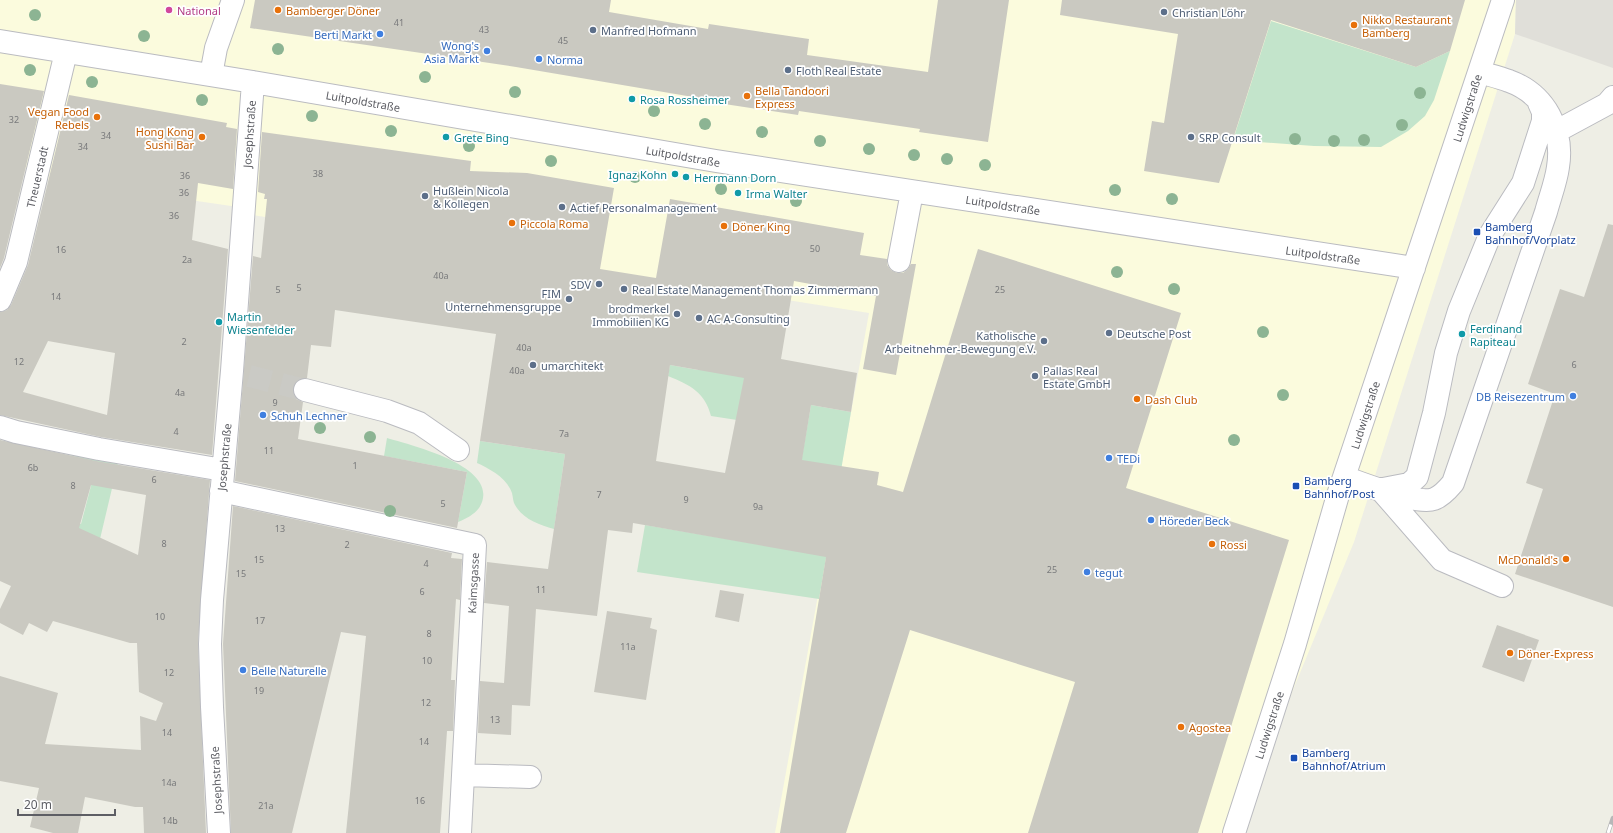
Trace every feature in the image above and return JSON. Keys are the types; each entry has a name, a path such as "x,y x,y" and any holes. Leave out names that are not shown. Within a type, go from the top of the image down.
{"street":[{"path":"211,75 216,48 233,0"},
{"name":"Ludwigstraße","path":"1234,833 1295,644 1344,477 1503,0"},
{"name":"Luitpoldstraße","path":"0,41 253,82 716,162 1414,268"},
{"name":"Theuerstadt","path":"0,300 16,262 66,52"},
{"path":"1344,477 1423,501 1435,498 1454,483 1546,212 1558,168 1559,148 1557,131 1552,117 1538,100 1528,91 1510,81 1479,72"},
{"name":"Josephstraße","path":"219,833 210,644 212,600 222,480 241,374 253,82"},
{"path":"1557,131 1607,104 1613,97"},
{"path":"1380,489 1409,484 1416,477 1434,413 1446,353 1459,310 1490,235 1523,183 1540,132 1543,121 1543,112 1538,100"},
{"path":"900,261 912,192"},
{"path":"305,390 394,413 419,423 458,450"},
{"path":"0,427 16,432 98,449 222,480"},
{"name":"Kaimsgasse","path":"222,480 475,545 460,833"},
{"path":"1380,489 1442,560 1502,586"},
{"path":"464,775 530,776"}],"shaded area":[{"path":"0,0 1516,0 1515,34 1354,542 1234,833 775,833 869,313 252,215 252,209 45,179 31,169 0,164"},
{"path":"1516,0 1613,0 1613,68 1515,34"},
{"path":"1271,21 1416,67 1450,51 1434,100 1425,116 1408,131 1381,147 1314,146 1233,140"},
{"path":"701,356 747,364 737,420 711,416 705,401 696,390 668,376 670,365 698,370"},
{"path":"811,405 851,412 819,599 637,572 645,525 786,549"},
{"path":"387,438 430,451 462,466 474,475 482,486 483,498 480,507 471,516 458,522 467,472 384,456"},
{"path":"480,441 565,454 554,529 543,526 522,514 514,504 510,488 502,478 477,463"},
{"path":"64,448 119,459 100,539 46,516 81,524 97,463 63,453"}],"building":[{"path":"255,0 611,0 609,12 708,29 709,24 809,39 807,55 928,72 938,0 1009,0 988,142 919,132 920,129 799,111 798,115 698,100 699,98 516,67 250,28"},
{"path":"1062,0 1465,0 1450,51 1416,67 1271,20 1219,183 1144,171 1152,121 1164,123 1178,34 1060,15"},
{"path":"0,84 44,91 4,258 0,268"},
{"path":"69,95 227,123 226,127 237,129 233,189 198,183 192,240 228,249 212,455 101,437 0,415 0,312 7,310 11,305 28,265","holes":["48,341 115,353 107,415 23,392"]},
{"path":"262,132 471,161 470,171 527,173 614,188 600,269 656,278 670,199 864,233 860,255 887,259 887,265 891,270 897,273 903,273 911,264 916,264 896,375 863,369 876,296 794,281 781,359 857,373 851,412 811,405 802,460 879,472 877,485 903,492 978,249 1181,313 1126,488 1289,540 1198,833 1028,833 1075,682 910,630 846,833 780,833 826,557 633,523 632,533 608,530 597,616 536,609 530,706 512,705 511,735 478,733 480,681 504,683 509,606 484,603 487,562 548,569 565,454 480,441 496,334 335,310 331,347 311,345 307,378 296,381 293,387 293,393 296,399 303,402 298,439 467,472 457,528 235,481 253,256 261,258 267,199 264,199 265,194 258,192","holes":["670,365 744,378 725,473 656,461"]},
{"path":"1608,224 1613,225 1613,607 1515,574 1543,489 1526,483 1555,394 1528,384 1560,289 1584,297"},
{"path":"0,440 96,461 210,480 198,643 206,833 144,833 143,807 135,807 85,797 78,833 53,833 30,827 39,788 0,781 0,676 58,693 45,744 141,750 140,716 156,721 163,703 139,692 137,643 130,643 53,621 47,632 29,623 23,635 0,623 0,609 11,586 0,581","holes":["91,485 146,495 138,555 79,528"]},
{"path":"233,506 452,553 451,558 462,559 460,600 456,599 451,680 455,680 453,731 447,731 440,833 346,833 366,636 341,632 292,833 231,833 223,644"},
{"path":"720,590 744,594 739,622 715,617"},
{"path":"607,611 652,618 650,628 657,630 646,700 594,692"},
{"name":"Döner-Express","path":"1497,625 1539,640 1524,682 1482,667"}],"tunnel":[{"path":"249,376 305,390"}],"railway":[{"path":"1608,833 1613,818"}],"place":[{"name":"National","path":"169,10"},
{"name":"Bamberger Döner","path":"278,10"},
{"name":"Christian Löhr","path":"1164,12"},
{"name":"Nikko Restaurant Bamberg","path":"1354,25"},
{"name":"Manfred Hofmann","path":"593,30"},
{"name":"Berti Markt","path":"380,34"},
{"name":"Wong's Asia Markt","path":"487,51"},
{"name":"Norma","path":"539,59"},
{"name":"Floth Real Estate","path":"788,70"},
{"name":"Bella Tandoori Express","path":"747,96"},
{"name":"Rosa Rossheimer","path":"632,99"},
{"name":"Vegan Food Rebels","path":"97,117"},
{"name":"Hong Kong Sushi Bar","path":"202,137"},
{"name":"Grete Bing","path":"446,137"},
{"name":"SRP Consult","path":"1191,137"},
{"name":"Ignaz Kohn","path":"675,174"},
{"name":"Herrmann Dorn","path":"686,177"},
{"name":"Irma Walter","path":"738,193"},
{"name":"Hußlein Nicola & Kollegen","path":"425,196"},
{"name":"Actief Personalmanagement","path":"562,207"},
{"name":"Piccola Roma","path":"512,223"},
{"name":"Döner King","path":"724,226"},
{"name":"Bamberg Bahnhof/Vorplatz","path":"1477,232"},
{"name":"SDV","path":"599,284"},
{"name":"Real Estate Management Thomas Zimmermann","path":"624,289"},
{"name":"FIM Unternehmensgruppe","path":"569,299"},
{"name":"brodmerkel Immobilien KG","path":"677,314"},
{"name":"AC A-Consulting","path":"699,318"},
{"name":"Martin Wiesenfelder","path":"219,322"},
{"name":"Deutsche Post","path":"1109,333"},
{"name":"Ferdinand Rapiteau","path":"1462,334"},
{"name":"Katholische Arbeitnehmer-Bewegung e.V.","path":"1044,341"},
{"name":"umarchitekt","path":"533,365"},
{"name":"Pallas Real Estate GmbH","path":"1035,376"},
{"name":"DB Reisezentrum","path":"1573,396"},
{"name":"Dash Club","path":"1137,399"},
{"name":"Schuh Lechner","path":"263,415"},
{"name":"TEDi","path":"1109,458"},
{"name":"Bamberg Bahnhof/Post","path":"1296,486"},
{"name":"Höreder Beck","path":"1151,520"},
{"name":"Rossi","path":"1212,544"},
{"name":"McDonald's","path":"1566,559"},
{"name":"tegut","path":"1087,572"},
{"name":"Döner-Express","path":"1510,653"},
{"name":"Belle Naturelle","path":"243,670"},
{"name":"Agostea","path":"1181,727"},
{"name":"Bamberg Bahnhof/Atrium","path":"1294,758"}]}
